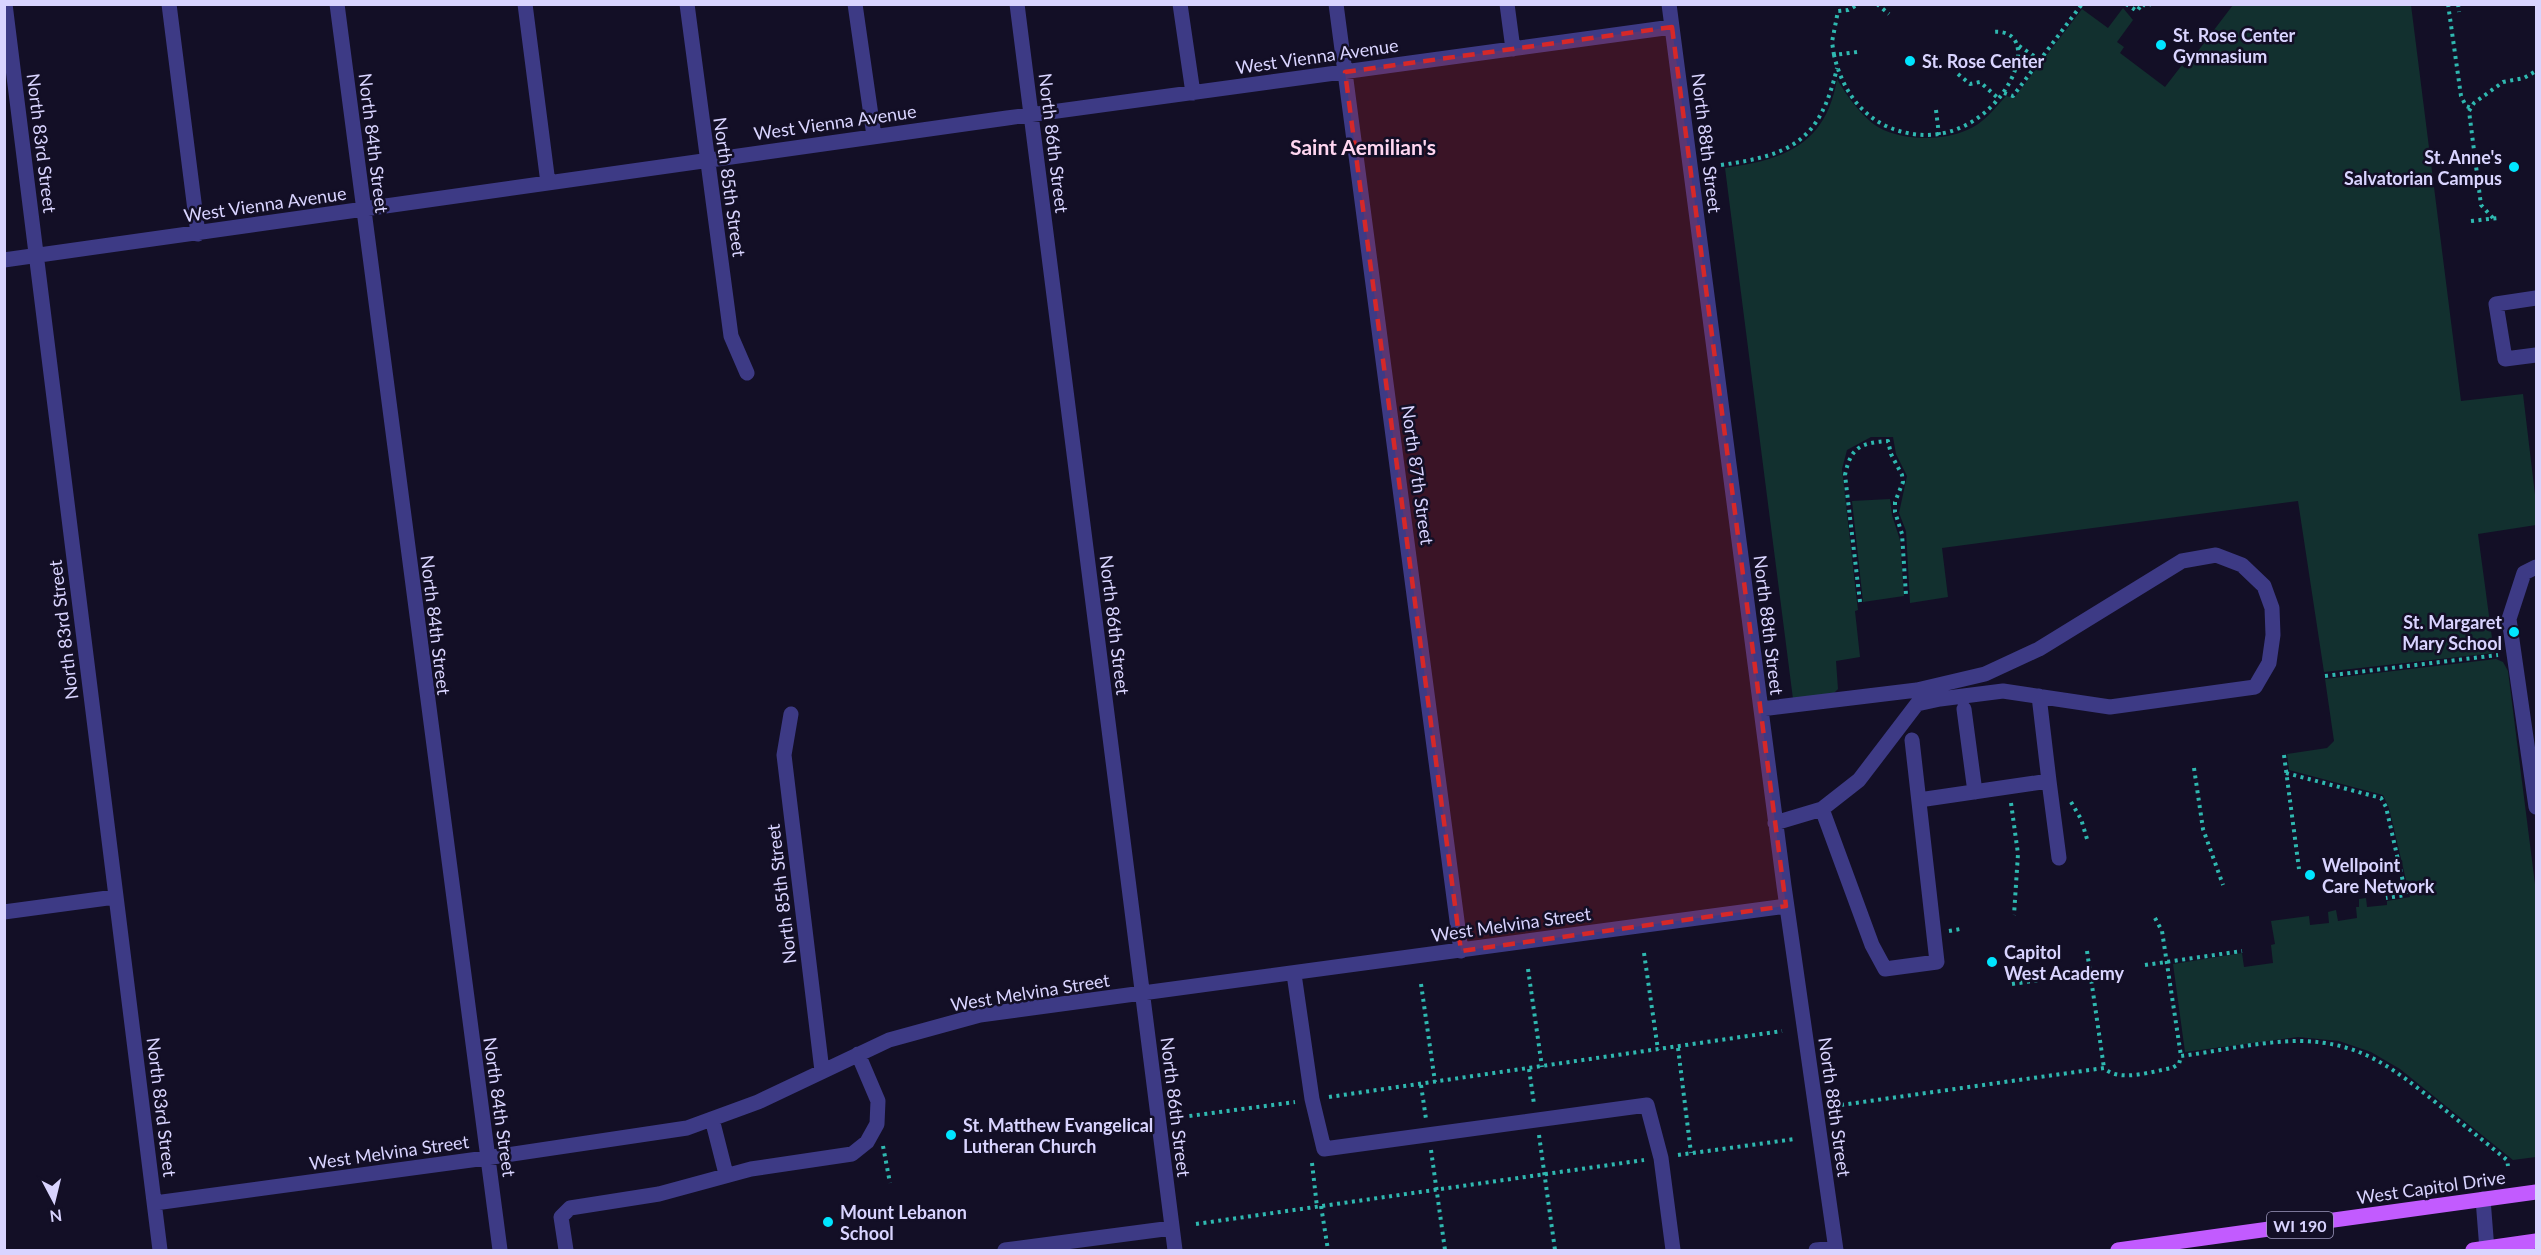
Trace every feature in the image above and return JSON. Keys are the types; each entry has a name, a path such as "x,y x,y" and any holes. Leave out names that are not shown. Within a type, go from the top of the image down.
{"main road":[{"name":"West Capitol Drive","path":"2118,1251 2159,1248 2536,1192"},
{"path":"2482,1250 2536,1241"}],"street":[{"name":"North 83rd Street","path":"5,4 160,1251"},
{"path":"168,4 198,234"},
{"name":"North 84th Street","path":"337,4 362,210 500,1251"},
{"path":"525,4 548,183"},
{"name":"North 85th Street","path":"687,4 731,336 747,373"},
{"path":"855,4 874,136"},
{"name":"North 86th Street","path":"1017,4 1175,1251"},
{"path":"1180,4 1193,93"},
{"name":"North 87th Street","path":"1336,4 1461,951"},
{"path":"1507,4 1513,49"},
{"name":"North 88th Street","path":"1669,4 1786,906 1835,1249"},
{"name":"West Vienna Avenue","path":"4,260 874,136 1672,27"},
{"path":"2536,298 2496,304 2505,359 2536,355"},
{"path":"1761,709 1917,690 1985,674 2039,649 2182,561 2216,555 2242,565 2264,586 2272,608 2273,635 2269,663 2254,687 2110,707 2003,691 1917,704 1859,780 1822,809 1775,822"},
{"path":"2536,567 2524,573 2508,619 2530,717 2536,807"},
{"path":"2038,696 2059,858"},
{"path":"1964,709 1975,792"},
{"name":"North 85th Street","path":"791,714 784,755 822,1071"},
{"path":"1822,809 1872,945 1885,969 1937,962 1912,740"},
{"path":"1919,800 2049,781"},
{"path":"4,912 116,897"},
{"name":"West Melvina Street","path":"155,1203 687,1128 758,1102 889,1040 980,1016 1786,906"},
{"path":"1294,974 1312,1099 1324,1149 1647,1105 1661,1158 1673,1251"},
{"path":"566,1251 561,1217 570,1208 659,1194 726,1174 852,1154 867,1142 877,1124 878,1101 858,1054"},
{"path":"712,1119 726,1174"},
{"path":"2482,1250 2483,1199"},
{"path":"1005,1251 1172,1228"},
{"path":"1816,1251 1835,1249"}],"path":[{"path":"1859,4 1848,10 1838,11 1832,42 1837,67 1850,96 1880,123 1909,133 1939,135 1961,128 1978,119 1999,99 2015,70 2019,46 2016,38 2009,33 1994,32"},
{"path":"1877,4 1889,14"},
{"path":"2004,93 2013,96 2082,4"},
{"path":"2126,4 2137,11 2142,4 2147,7 2150,4"},
{"path":"2448,4 2461,96 2466,106 2471,108"},
{"path":"2458,4 2459,12"},
{"path":"2019,46 2040,60"},
{"path":"1834,55 1857,52"},
{"path":"1721,165 1757,160 1779,153 1808,133 1821,117 1830,96 1837,67"},
{"path":"2471,221 2496,218 2481,205 2470,123 2471,108 2503,82 2523,78 2536,71"},
{"path":"1958,74 1970,84 1980,82 1999,99"},
{"path":"1936,110 1939,135"},
{"path":"1860,602 1845,475 1848,459 1858,447 1870,442 1888,441 1891,454 1902,475 1903,482 1895,501 1895,512 1902,534 1906,595"},
{"path":"2325,676 2514,653"},
{"path":"2284,755 2300,869"},
{"path":"2194,768 2203,829 2223,885"},
{"path":"2286,773 2381,798 2386,807 2406,896 2386,898"},
{"path":"2010,796 2018,854 2014,915"},
{"path":"2087,951 2104,1068 2109,1074 2118,1076 2172,1068 2179,1064 2181,1056 2162,931 2155,918"},
{"path":"1947,920 1949,931 1960,929"},
{"path":"2145,965 2242,951"},
{"path":"1644,953 1658,1050"},
{"path":"1528,969 1542,1067"},
{"path":"2012,984 2109,970"},
{"path":"1421,984 1435,1083"},
{"path":"1182,1117 1435,1083 1782,1031"},
{"path":"2181,1056 2299,1041 2335,1044 2369,1056 2405,1078 2507,1160 2508,1166"},
{"path":"1678,1048 1691,1154"},
{"path":"1841,1105 2104,1068"},
{"path":"1529,1069 1555,1251"},
{"path":"1421,1084 1445,1251"},
{"path":"1196,1224 1795,1139"},
{"path":"883,1145 890,1183"},
{"path":"1321,1206 1328,1251"}],"highlighted area":[{"path":"1672,27 1786,906 1461,951 1345,72"}],"green space":[{"path":"2233,5 2411,5 2461,401 2523,394 2536,503 2536,525 2478,534 2494,653 2324,672 2298,501 1942,548 1948,597 1910,603 1906,531 1899,513 1907,476 1896,454 1893,437 1871,437 1847,450 1842,469 1858,610 1855,611 1860,657 1836,661 1838,689 1834,693 1793,699 1725,168 1766,160 1799,145 1813,134 1831,101 1837,79 1857,108 1872,123 1882,129 1918,138 1932,138 1967,130 1983,120 2006,96 2014,98 2082,9 2108,28 2123,8 2133,20 2117,42 2124,47 2120,53 2165,87 2182,65 2185,68"},
{"path":"1890,499 1892,515 1900,540 1904,596 1863,602 1852,501"},
{"path":"2496,659 2503,662 2508,671 2536,892 2536,1157 2513,1160 2400,1069 2371,1052 2339,1041 2298,1037 2185,1052 2173,964 2242,953 2244,967 2273,963 2271,945 2275,944 2271,921 2309,916 2310,925 2329,923 2328,912 2336,910 2338,921 2357,918 2356,907 2359,907 2359,899 2366,898 2367,907 2387,905 2387,901 2410,897 2389,808 2383,795 2289,770 2287,754 2327,748 2334,741 2325,679"}],"place":[{"name":"St. Rose Center Gymnasium","path":"2161,45"},
{"name":"St. Rose Center","path":"1910,61"},
{"name":"St. Anne's Salvatorian Campus","path":"2514,167"},
{"name":"St. Margaret Mary School","path":"2514,632"},
{"name":"Wellpoint Care Network","path":"2310,875"},
{"name":"Capitol West Academy","path":"1992,962"},
{"name":"St. Matthew Evangelical Lutheran Church","path":"951,1135"},
{"name":"Mount Lebanon School","path":"828,1222"}],"district":[{"name":"Saint Aemilian's","path":"1363,146"}]}
